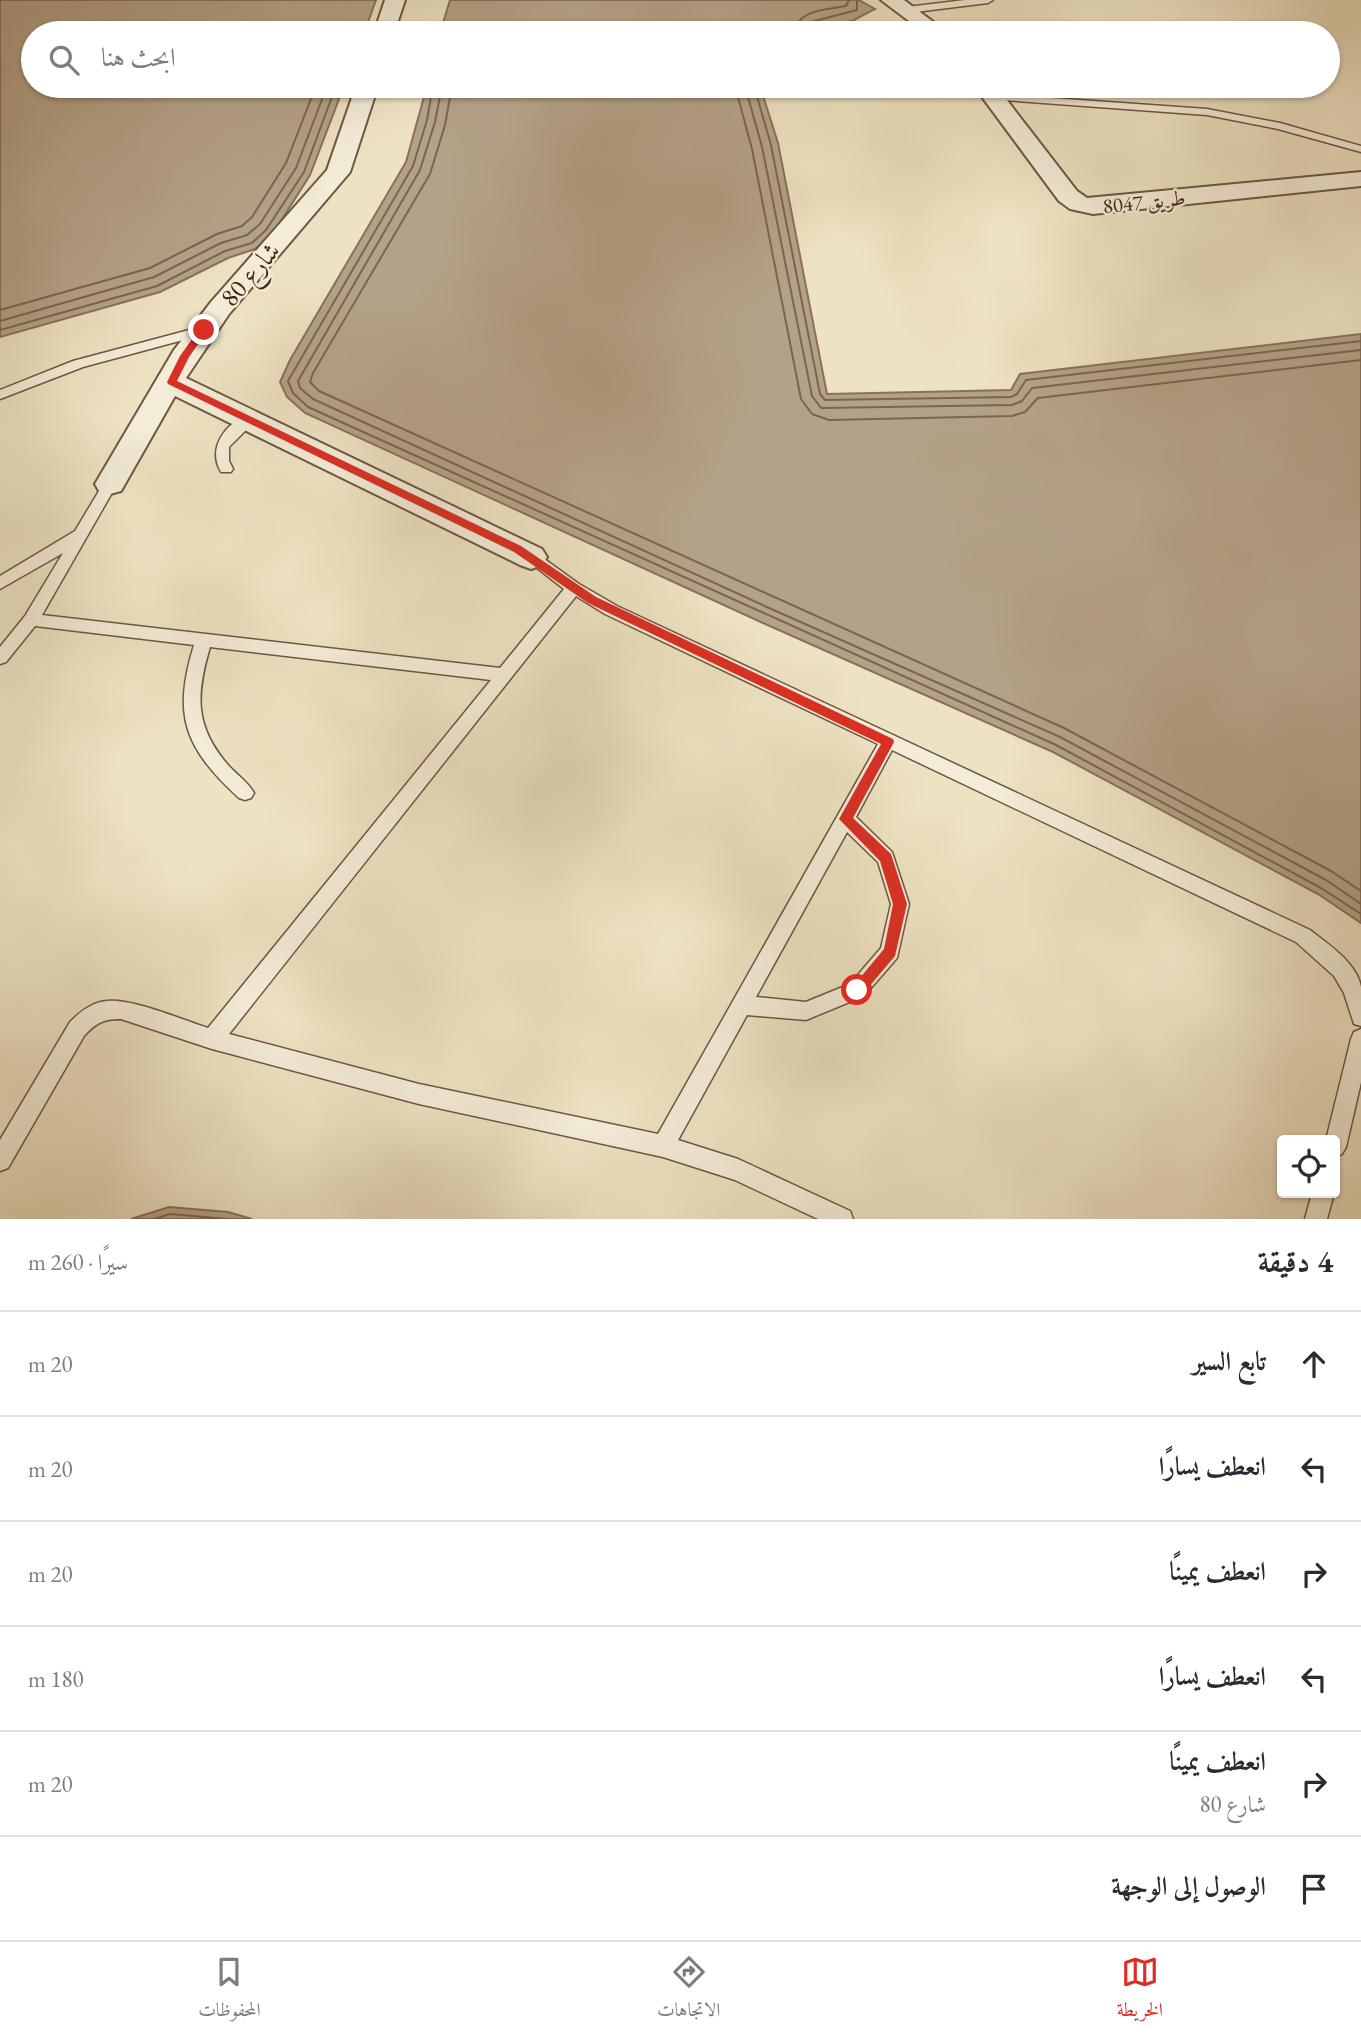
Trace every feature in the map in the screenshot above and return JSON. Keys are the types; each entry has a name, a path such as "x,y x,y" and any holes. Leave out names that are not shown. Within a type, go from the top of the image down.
{"street":[{"path":"388,21 396,0"},
{"path":"899,5 922,21"},
{"name":"شارع 80","path":"110,484 172,382 184,356 338,172 363,98"},
{"name":"طريق 8047","path":"994,98 1068,196 1079,204 1093,207 1361,179"},
{"path":"172,382 531,557"}],"lane":[{"path":"899,5 988,0"},
{"path":"1062,98 1207,112 1280,126 1361,149"},
{"path":"0,395 78,365 204,330"},
{"path":"226,469 219,456 221,448 225,441 250,419"},
{"name":"شارع 80","path":"0,658 31,620 110,484"},
{"path":"0,583 82,534"},
{"path":"531,557 611,610 1303,936 1333,960 1356,991 1361,1017"},
{"path":"212,1039 574,588"},
{"path":"31,620 504,676"},
{"path":"204,640 192,673 190,707 198,739 217,769 245,793"},
{"path":"663,1146 888,742"},
{"path":"742,1005 806,1011 857,990 890,952 900,904 886,858 846,819"},
{"path":"0,1160 76,1029 89,1017 105,1010 121,1010 212,1039 419,1094 663,1146 738,1170 842,1219"},
{"path":"1338,1135 1361,1039"},
{"path":"1316,1219 1322,1198"}],"water":[{"path":"0,0 376,0 368,21 21,21 21,98 339,98 310,175 272,235 255,249 228,258 160,292 0,337"},
{"path":"450,0 859,0 875,9 852,21 444,21"},
{"path":"424,98 764,98 778,143 827,394 1011,390 1020,374 1361,334 1361,923 1318,894 1053,752 763,623 305,413 287,397 280,382 290,360 406,162"},
{"path":"169,1207 228,1212 252,1219 131,1219"}],"route":[{"path":"204,330 184,356 172,382 517,549 611,610 888,742 846,819 886,858 900,904 890,952 857,990"}]}
